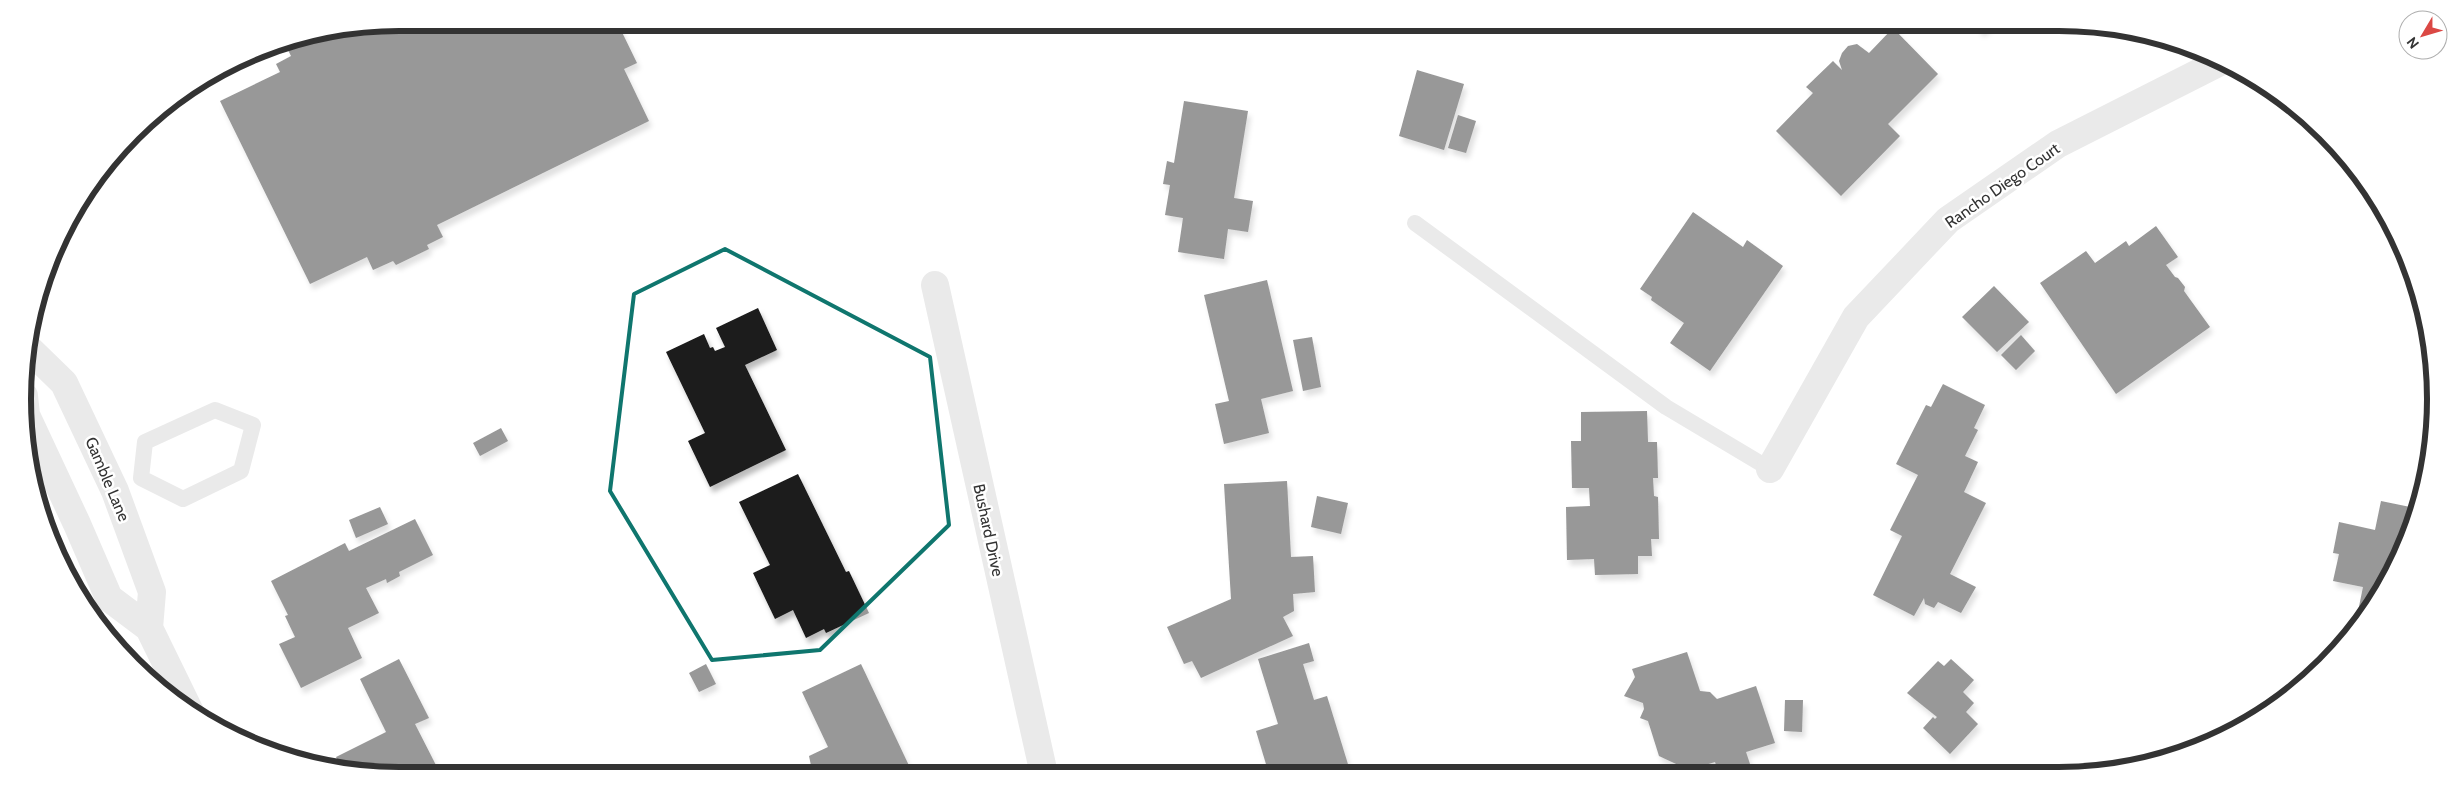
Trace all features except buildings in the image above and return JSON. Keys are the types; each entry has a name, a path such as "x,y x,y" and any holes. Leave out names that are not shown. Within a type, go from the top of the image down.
{"street":[{"name":"Rancho Diego Court","path":"1770,469 1856,317 1948,220 2058,144 2214,65"},
{"name":"Bushard Drive","path":"935,285 1042,767"},
{"name":"Gamble Lane","path":"34,354 64,383 115,491 152,592 149,628"},
{"path":"32,429 109,598 149,628 182,696"}],"lane":[{"path":"1415,223 1666,407 1770,469"},
{"path":"215,410 253,425 241,471 183,499 141,478 145,442 215,410"},
{"path":"115,491 141,478"}],"highlighted area":[{"path":"725,249 930,357 949,525 820,650 712,660 610,491 634,294"}]}
